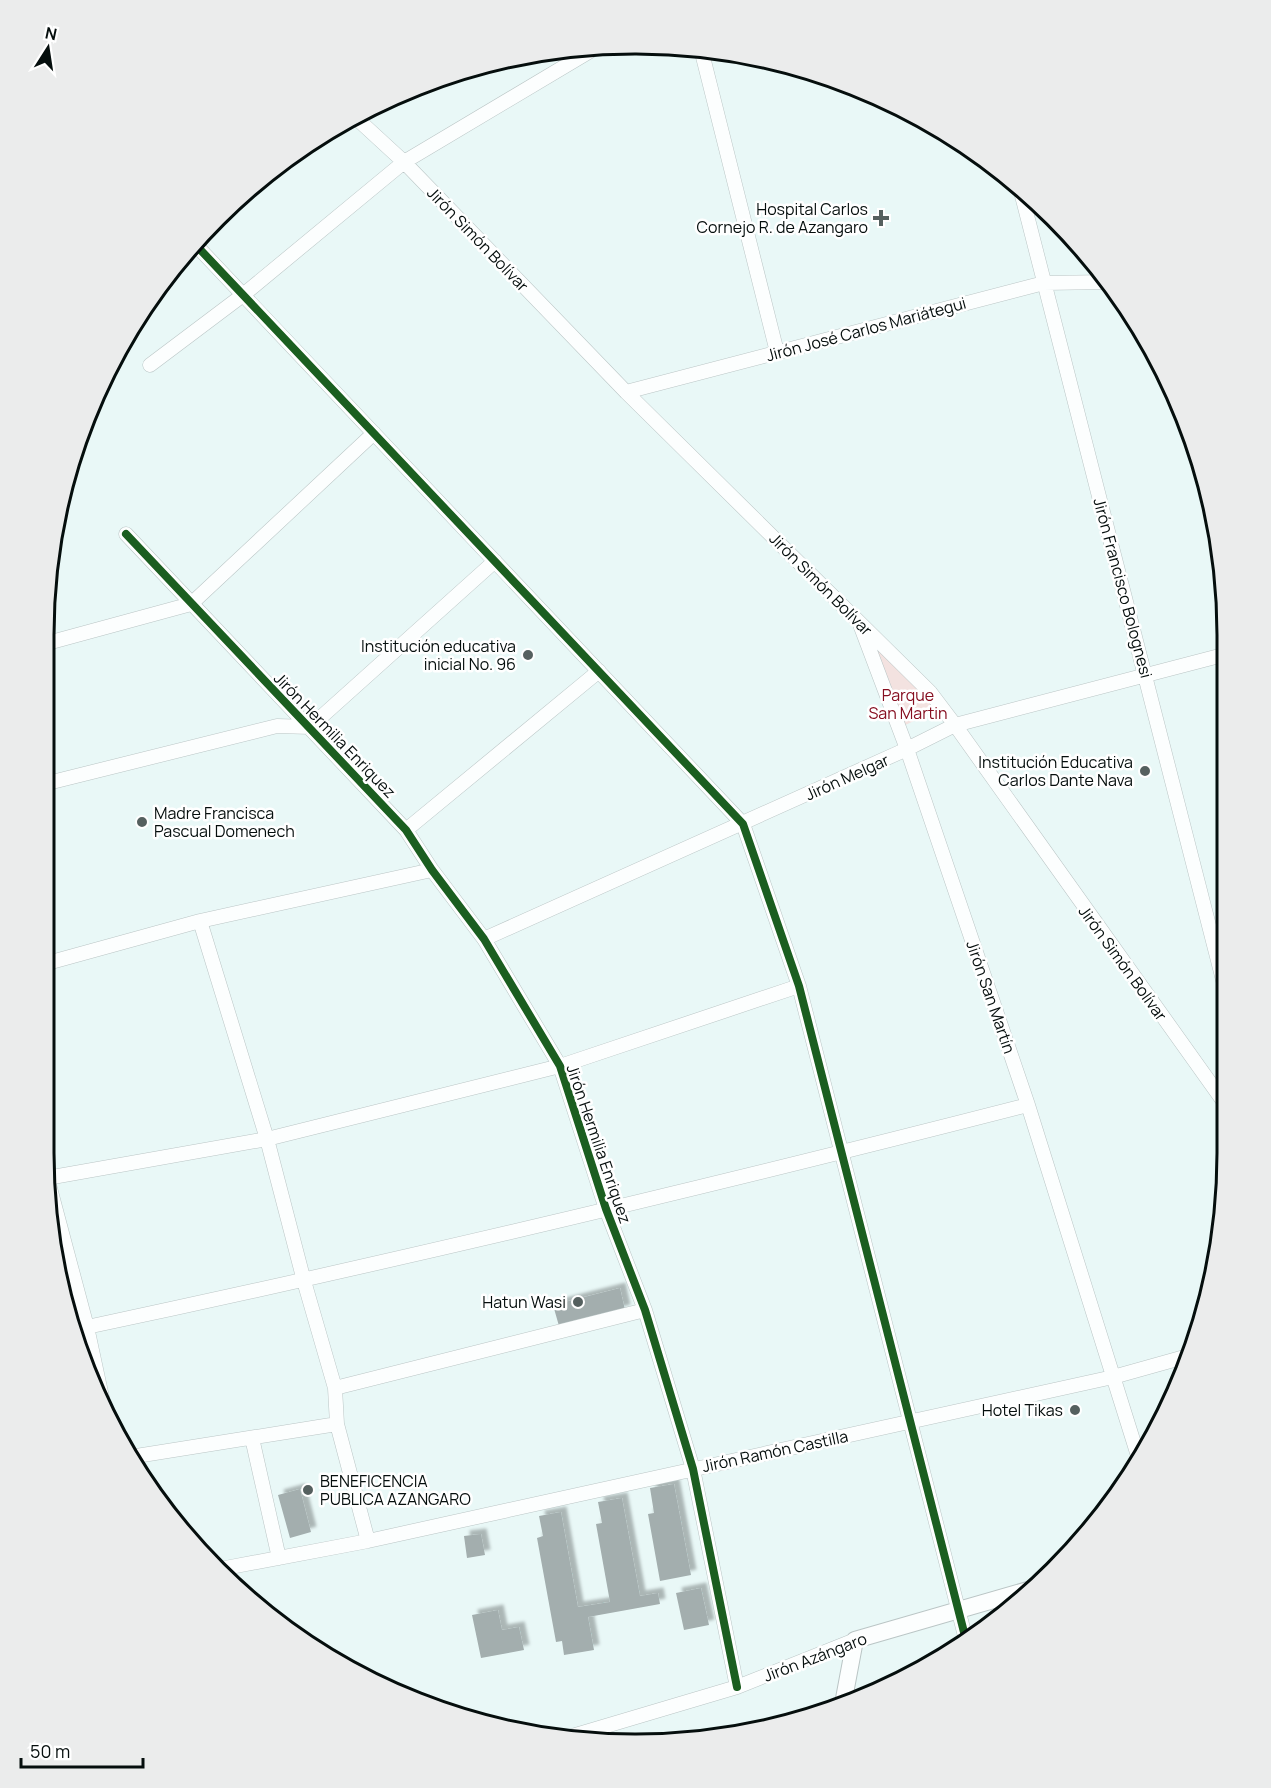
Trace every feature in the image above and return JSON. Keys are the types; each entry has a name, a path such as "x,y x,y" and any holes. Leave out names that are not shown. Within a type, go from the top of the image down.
{"street":[{"path":"150,365 243,295 404,162 581,57"},
{"path":"703,58 777,352"},
{"name":"Jirón Simón Bolívar","path":"362,123 404,162 626,392 930,692 1217,1092"},
{"name":"Jirón Francisco Bolognesi","path":"1024,202 1217,956"},
{"path":"200,250 743,824 799,986 964,1633"},
{"name":"Jirón José Carlos Mariátegui","path":"626,392 1044,283 1097,282"},
{"path":"54,641 191,604 374,433"},
{"name":"Jirón Hermilia Enriquez","path":"126,534 406,830 432,870 484,939 560,1066 606,1209 645,1310 693,1469 737,1687"},
{"path":"54,782 277,726 310,727 495,561"},
{"name":"Jirón San Martín","path":"859,621 907,749 1028,1106 1136,1448"},
{"name":"Jirón Melgar","path":"484,939 743,824 907,749 955,724 1217,656"},
{"path":"406,830 599,671"},
{"path":"54,961 200,921 432,870"},
{"path":"200,921 267,1139 304,1281 336,1388 337,1424 368,1541"},
{"path":"55,1176 267,1139 560,1066 799,986"},
{"path":"87,1327 304,1281 842,1153 1028,1106"},
{"path":"58,1218 96,1370"},
{"path":"336,1388 645,1310"},
{"name":"Jirón Ramón Castilla","path":"228,1568 368,1541 1113,1377 1179,1359"},
{"path":"140,1456 337,1424"},
{"path":"252,1438 279,1558"},
{"name":"Jirón Azángaro","path":"586,1732 737,1687 855,1640 1014,1594"},
{"path":"845,1695 855,1640"}],"green space":[{"name":"Parque San Martin","path":"865,632 937,710 897,729"},
{"path":"59,1226 90,1352 74,1303"}],"building":[{"path":"620,1288 625,1310 559,1326 553,1305"},
{"path":"674,1484 691,1575 660,1581 648,1514 654,1513 650,1488"},
{"path":"300,1489 311,1532 290,1538 278,1495"},
{"path":"622,1498 640,1596 658,1593 660,1604 588,1617 594,1650 564,1655 562,1641 556,1642 537,1538 543,1536 539,1516 561,1512 578,1607 610,1602 596,1524 602,1523 598,1502"},
{"path":"481,1534 485,1555 467,1558 464,1536"},
{"path":"701,1588 709,1625 684,1630 676,1593"},
{"path":"498,1610 502,1630 519,1627 524,1650 481,1658 472,1615"}],"cycle path":[{"path":"200,250 743,824 799,986 964,1632"},
{"path":"126,534 406,830 432,870 484,939 560,1066 606,1209 645,1310 693,1469 737,1687"}],"place":[{"name":"Hospital Carlos Cornejo R. de Azangaro","path":"881,218"},
{"name":"Institución educativa inicial No. 96","path":"528,655"},
{"name":"Institución Educativa Carlos Dante Nava","path":"1145,771"},
{"name":"Madre Francisca Pascual Domenech","path":"142,822"},
{"name":"Hatun Wasi","path":"578,1302"},
{"name":"Hotel Tikas","path":"1075,1410"},
{"name":"BENEFICENCIA PUBLICA AZANGARO","path":"308,1490"}]}
